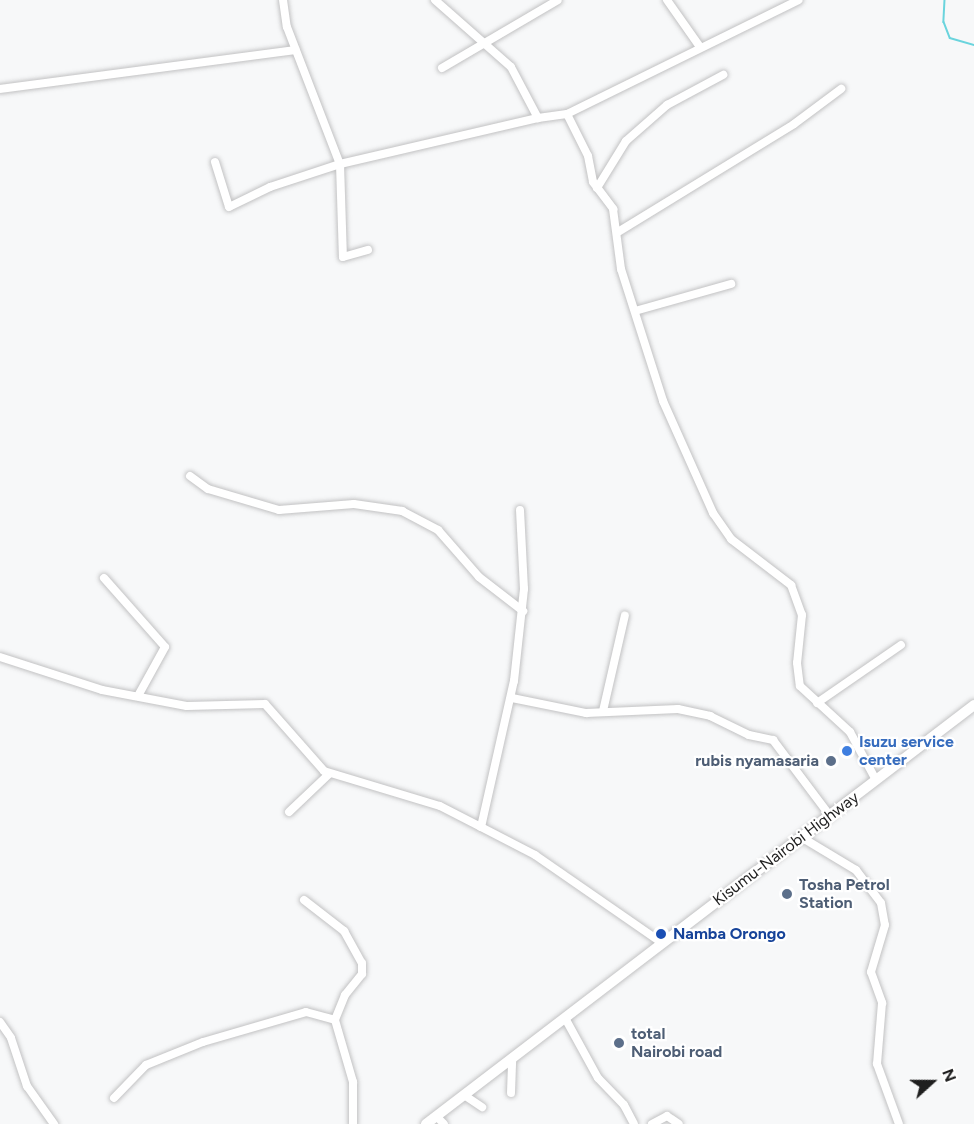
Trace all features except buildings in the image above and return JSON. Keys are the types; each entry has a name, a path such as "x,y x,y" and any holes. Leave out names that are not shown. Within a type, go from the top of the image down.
{"highway":[{"name":"Kisumu-Nairobi Highway","path":"426,1124 440,1120 464,1095 974,705"}],"street":[{"path":"283,0 295,50 340,164 342,256 347,259 368,250"},
{"path":"435,0 511,67 538,118"},
{"path":"442,68 558,0"},
{"path":"667,0 700,48"},
{"path":"215,162 229,207 270,187 340,164 538,118 567,114 799,0"},
{"path":"0,89 295,50"},
{"path":"597,188 626,141 667,105 723,75"},
{"path":"618,232 794,124 841,89"},
{"path":"567,114 582,141 597,188 613,209 618,232 621,270 668,415 721,528 782,576 799,600 802,630 798,678 804,693 850,732 876,780"},
{"path":"635,311 731,284"},
{"path":"190,476 208,489 279,510 354,504 402,511 438,530 479,577 523,611"},
{"path":"481,827 512,698 523,611 520,510"},
{"path":"104,578 165,647 138,696"},
{"path":"603,711 625,615"},
{"path":"817,703 901,645"},
{"path":"0,657 85,686 202,708 265,704 317,766 329,774 440,806 535,855 662,943"},
{"path":"512,698 586,713 693,711 748,735 767,737 782,749 830,816"},
{"path":"289,812 329,774"},
{"path":"801,837 856,870 881,903 885,925 871,972 881,996 876,1055 899,1124"},
{"path":"304,900 344,932 362,963 362,974 345,995 335,1020 353,1082 352,1124"},
{"path":"114,1098 146,1065 203,1042 306,1012 335,1020"},
{"path":"565,1018 598,1078 624,1105 636,1123"},
{"path":"0,1022 11,1038 27,1086 54,1124"},
{"path":"511,1093 512,1058"},
{"path":"464,1095 482,1107"},
{"path":"652,1124 667,1116 679,1124"}],"waterway":[{"path":"945,0 944,22 950,38 974,45"}],"place":[{"name":"Isuzu service center","path":"847,751"},
{"name":"rubis nyamasaria","path":"831,761"},
{"name":"Tosha Petrol Station","path":"787,894"},
{"name":"Namba Orongo","path":"661,934"},
{"name":"total Nairobi road","path":"619,1043"}]}
